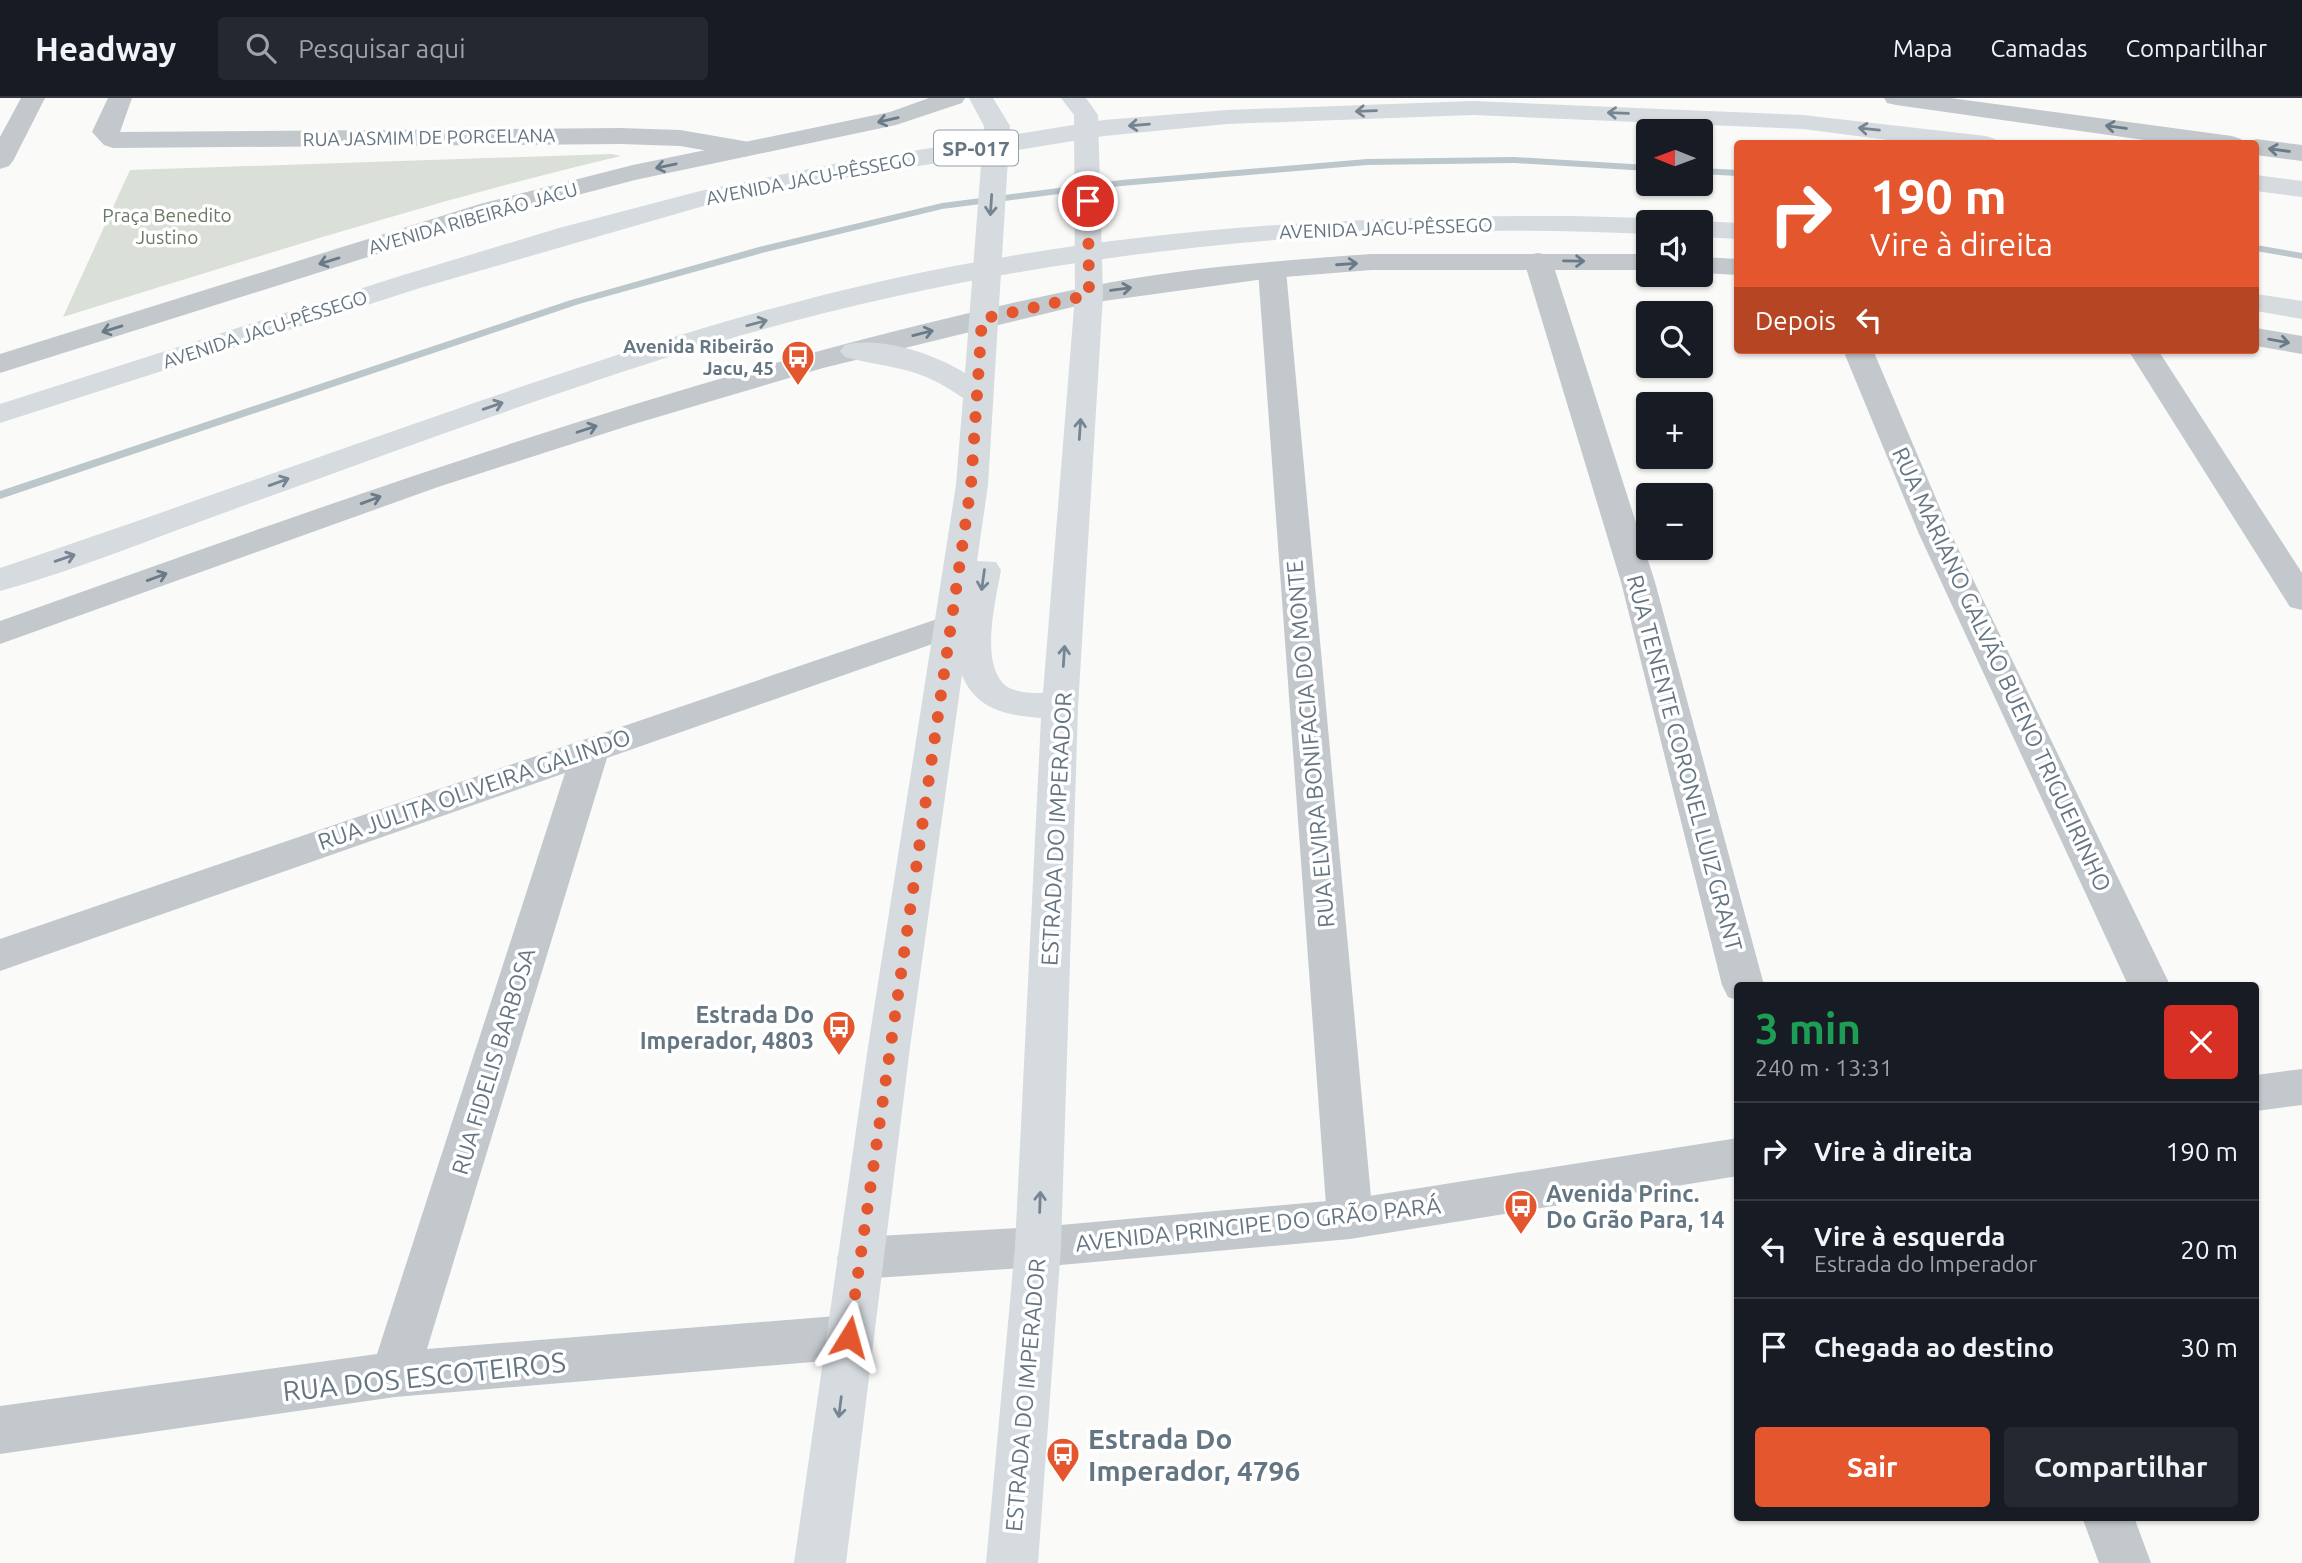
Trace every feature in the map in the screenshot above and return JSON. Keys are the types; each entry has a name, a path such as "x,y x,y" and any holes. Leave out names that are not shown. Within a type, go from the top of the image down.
{"main road":[{"path":"820,1563 860,1258 971,485 997,126 981,98"},
{"name":"ESTRADA DO IMPERADOR","path":"1012,1563 1038,1247 1060,707 1089,295 1086,115 1073,98"},
{"name":"AVENIDA JACU-PÊSSEGO","path":"0,414 410,282 569,234 704,198 844,170 1104,128 1227,117 1473,108 1803,122 1953,140"},
{"path":"2259,183 2302,189"},
{"name":"AVENIDA JACU-PÊSSEGO","path":"0,580 577,377 710,335 889,288 1010,263 1189,240 1334,227 1505,224 1636,226"},
{"path":"1713,230 1734,231"},
{"path":"2259,303 2302,310"},
{"path":"855,351 925,362 952,375 977,396 992,415 999,430 1000,449 974,657 979,682 992,693 1011,702 1060,707"}],"street":[{"path":"3,152 33,98"},
{"name":"RUA JASMIM DE PORCELANA","path":"120,98 105,132 113,140 620,135 680,138 744,149"},
{"name":"AVENIDA RIBEIRÃO JACU","path":"0,364 489,210 744,149 896,118 953,98"},
{"path":"1896,98 2203,140"},
{"path":"2259,147 2302,153"},
{"name":"RUA TENENTE CORONEL LUIZ GRANT","path":"1538,261 1638,582 1741,982"},
{"path":"0,633 427,480 636,414 855,351 982,319 1089,295 1272,270 1371,262 1636,262"},
{"path":"1713,266 1734,267"},
{"name":"RUA ELVIRA BONIFACIA DO MONTE","path":"1272,270 1350,1219"},
{"path":"2259,338 2302,345"},
{"name":"RUA MARIANO GALVÃO BUENO TRIGUEIRINHO","path":"1860,354 1935,534 2149,982"},
{"path":"2146,354 2302,599"},
{"name":"RUA JULITA OLIVEIRA GALINDO","path":"0,955 949,626"},
{"name":"RUA FIDELIS BARBOSA","path":"395,1374 591,749"},
{"path":"2259,1093 2302,1087"},
{"name":"AVENIDA PRINCIPE DO GRÃO PARÁ","path":"860,1258 1038,1247 1350,1219 1734,1158"},
{"name":"RUA DOS ESCOTEIROS","path":"0,1430 395,1374 849,1337"},
{"path":"2109,1521 2125,1563"}],"green space":[{"name":"Praça Benedito Justino","path":"611,154 621,156 411,211 63,317 130,170"}],"waterway":[{"path":"0,495 575,302 763,249 942,206 1121,183 1367,162 1514,160 1636,167"},
{"path":"1713,172 1734,173"},
{"path":"2259,249 2302,256"}],"place":[{"name":"Avenida Ribeirão Jacu, 45","path":"798,387"},
{"name":"Estrada Do Imperador, 4803","path":"839,1057"},
{"name":"Avenida Princ. Do Grão Para, 14","path":"1521,1236"},
{"name":"Estrada Do Imperador, 4796","path":"1063,1484"}],"route":[{"path":"849,1337 971,485 982,319 1089,295 1088,201"}]}
